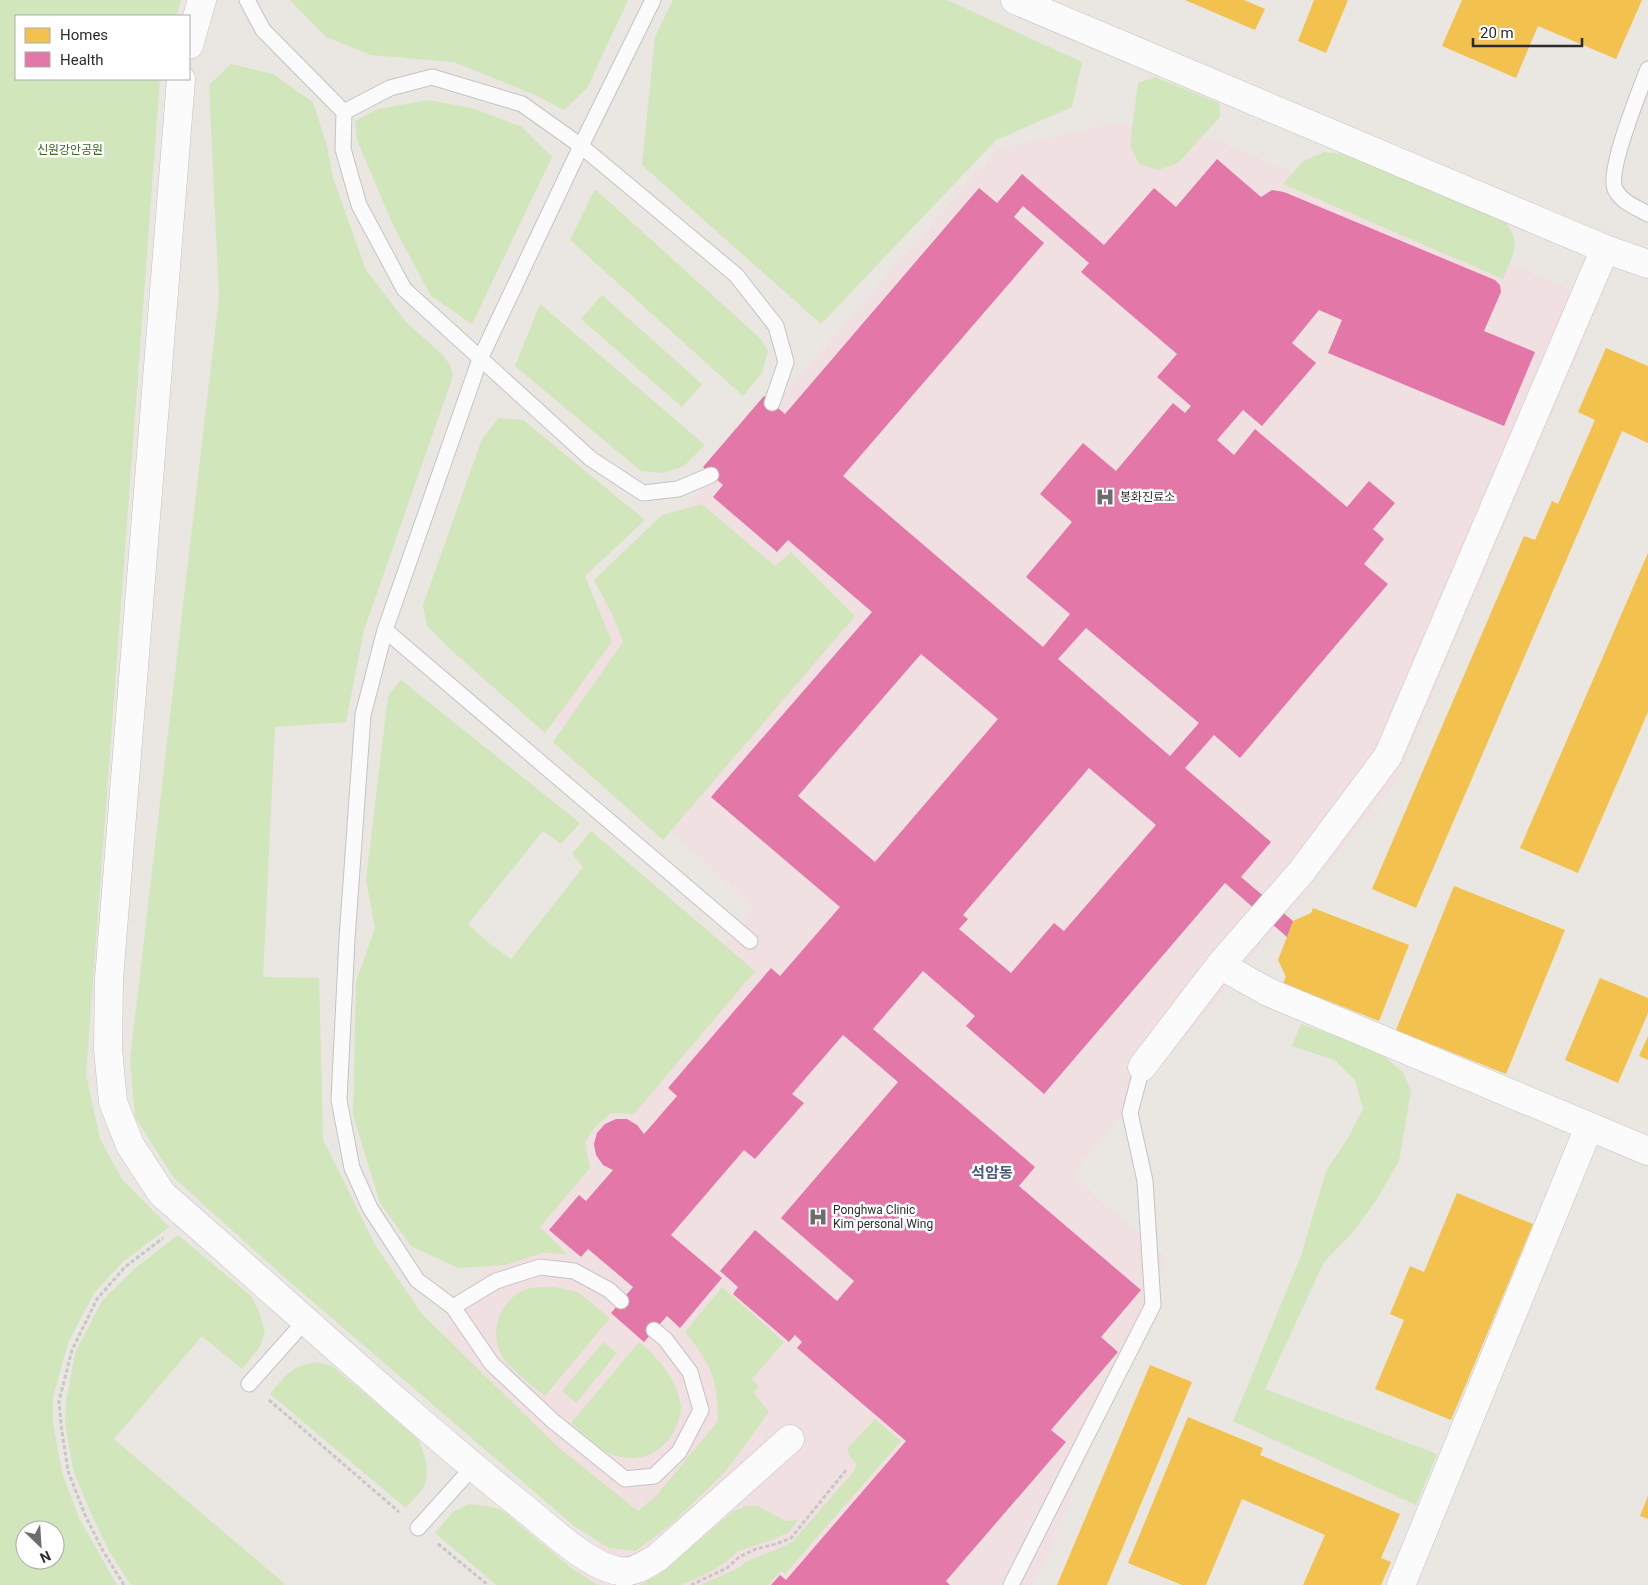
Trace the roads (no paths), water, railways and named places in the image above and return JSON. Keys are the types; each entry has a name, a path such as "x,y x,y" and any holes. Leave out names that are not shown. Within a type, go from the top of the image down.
{"street":[{"path":"190,42 202,0"},
{"path":"1014,0 1605,249 1648,264"},
{"path":"181,80 109,979 108,1049 112,1102 130,1145 162,1194 473,1467 580,1552 600,1564 620,1572 636,1570 657,1558 790,1439"},
{"path":"1142,1067 1220,965 1302,871 1388,756 1605,249"},
{"path":"1220,965 1268,992 1648,1151"},
{"path":"1401,1585 1589,1127"}],"lane":[{"path":"247,0 263,30 344,112 343,149 359,205 404,290 591,459 643,493 678,489 711,475"},
{"path":"653,0 581,146 480,360 385,630 363,714 347,939 339,1100 352,1168 370,1208 417,1280 452,1307 492,1364 553,1421 625,1478 654,1476 678,1452 701,1410 690,1372 665,1339 654,1330"},
{"path":"1648,69 1635,102 1613,172 1614,188 1620,199 1648,214"},
{"path":"344,112 390,88 432,77 522,104 581,146 736,275 776,326 786,362 772,403"},
{"path":"385,630 750,940"},
{"path":"1011,1585 1153,1305 1145,1181 1130,1113 1142,1067"},
{"path":"452,1307 496,1281 540,1268 574,1271 609,1290 621,1301"},
{"path":"249,1384 306,1320"},
{"path":"418,1528 473,1467"}],"place":[{"name":"봉화진료소","path":"1105,497"},
{"name":"Ponghwa Clinic Kim personal Wing","path":"818,1217"}],"district":[{"name":"석암동","path":"992,1173"}],"park label":[{"name":"신원강안공원","path":"70,150"}]}
